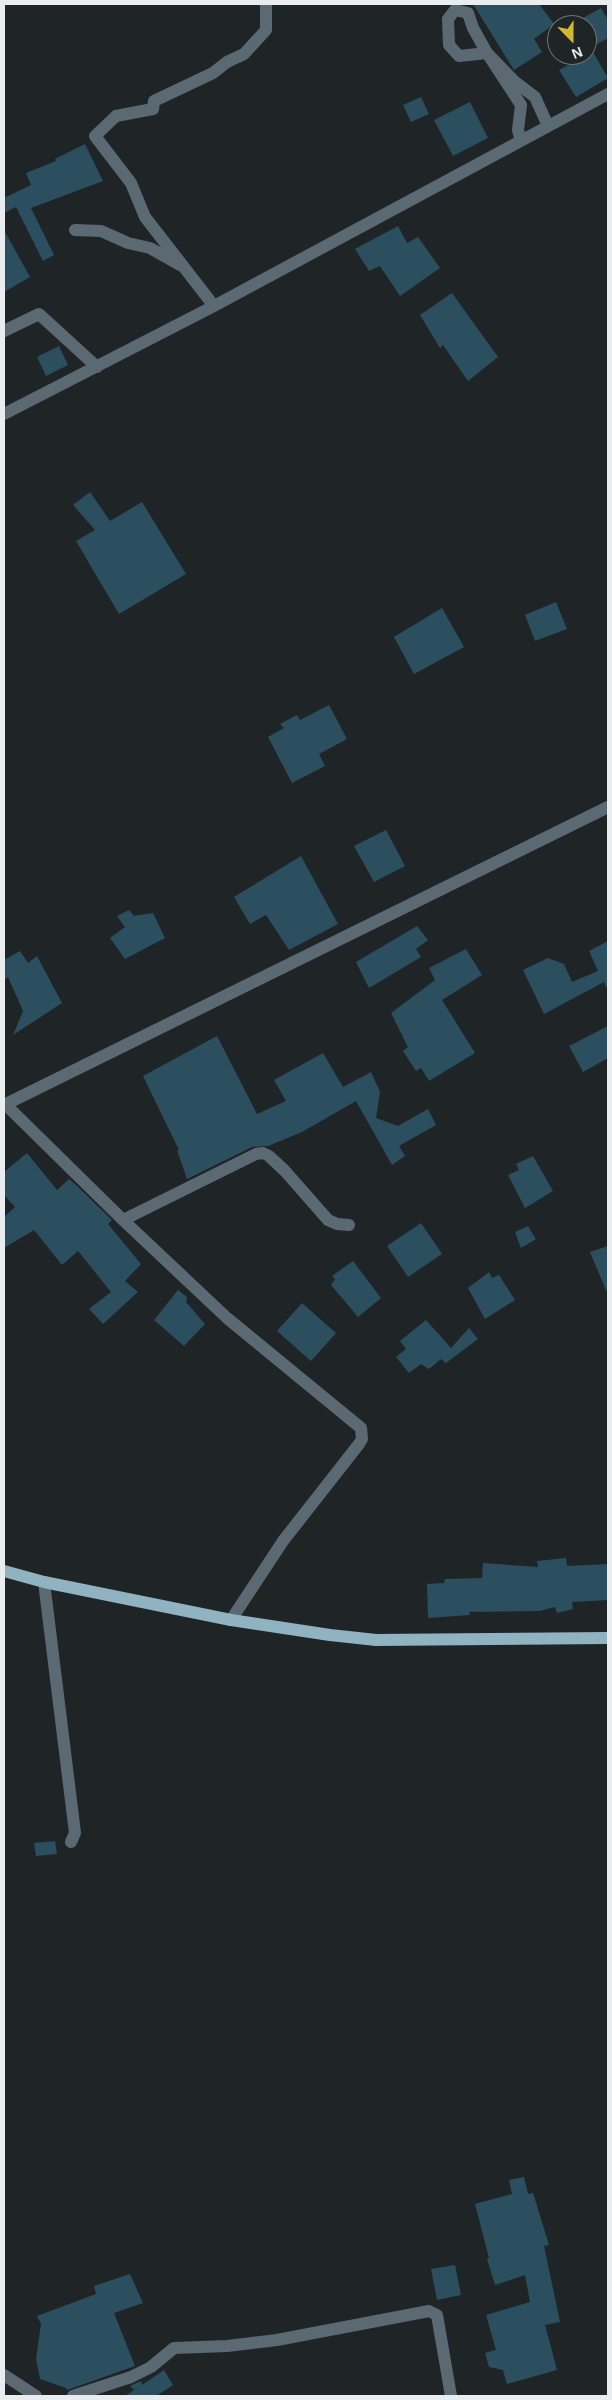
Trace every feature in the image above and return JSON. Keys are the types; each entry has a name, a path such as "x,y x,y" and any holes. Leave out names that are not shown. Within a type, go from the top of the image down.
{"main road":[{"path":"4,1571 44,1582 231,1620 376,1640 608,1638"}],"street":[{"path":"214,306 145,216 131,183 96,136 116,116 153,110 154,101 213,73 227,62 244,54 266,30 266,4"},
{"path":"521,140 518,130 521,104 488,53 514,81 535,97 548,126"},
{"path":"4,414 214,306 608,94"},
{"path":"75,230 101,231 128,243 150,248 184,267"},
{"path":"4,331 39,314 97,367"},
{"path":"231,1620 283,1541 359,1444 362,1433 358,1424 227,1318 123,1220 5,1104 608,807"},
{"path":"123,1220 256,1154 263,1153 270,1156 286,1171 328,1220 337,1224 349,1225"},
{"path":"44,1582 75,1833 70,1842"},
{"path":"73,2396 131,2377 151,2367 174,2348 227,2346 277,2340 428,2311 437,2315 451,2396"},
{"path":"4,2375 36,2396"}],"building":[{"path":"473,4 539,4 547,15 547,29 534,39 542,52 514,70"},
{"path":"601,8 608,20 608,38 597,44 597,15 588,15"},
{"path":"597,59 608,78 576,97 559,70 568,65 597,65"},
{"path":"421,97 429,114 411,122 403,105"},
{"path":"470,102 488,138 453,156 434,120"},
{"path":"85,144 103,181 31,208 54,255 43,261 16,207 4,213 4,198 31,185 26,173 56,161 55,159"},
{"path":"398,226 407,243 418,237 440,268 400,296 380,266 369,271 355,249"},
{"path":"4,230 30,277 4,292"},
{"path":"452,293 498,357 468,381 443,345 440,348 420,315"},
{"path":"59,346 68,365 46,376 37,357"},
{"path":"90,492 110,521 142,502 186,574 119,614 76,541 95,530 73,505"},
{"path":"556,602 567,629 535,641 525,615"},
{"path":"442,608 464,647 414,674 394,637"},
{"path":"329,705 347,739 319,754 325,766 292,783 268,737 284,728 280,724 297,715 300,720"},
{"path":"386,830 405,866 374,882 354,846"},
{"path":"301,856 338,924 289,950 266,915 250,924 234,897"},
{"path":"129,910 134,916 153,913 165,938 125,959 110,938 125,927 117,916"},
{"path":"417,926 428,940 416,949 421,957 369,988 356,962"},
{"path":"608,941 608,991 604,982 544,1014 523,970 548,958 564,964 572,982 598,971 589,951"},
{"path":"466,949 482,975 442,1000 475,1053 429,1081 421,1068 416,1071 403,1051 408,1047 391,1013 435,980 429,968"},
{"path":"20,951 28,963 37,956 62,1003 13,1035 23,1011 8,977 4,980 4,960"},
{"path":"608,1026 608,1058 583,1072 569,1046"},
{"path":"217,1036 257,1114 286,1101 274,1080 323,1053 343,1087 371,1072 380,1092 376,1118 398,1126 428,1109 436,1125 399,1146 405,1156 392,1165 356,1101 302,1132 268,1146 252,1147 187,1179 177,1150 179,1150 143,1076"},
{"path":"27,1153 57,1190 69,1179 112,1220 108,1224 141,1264 125,1281 138,1292 103,1324 89,1309 111,1292 78,1251 62,1265 34,1230 4,1248 4,1217 15,1207 4,1195 4,1172"},
{"path":"533,1156 553,1191 525,1208 508,1175 519,1170 516,1164"},
{"path":"421,1223 442,1254 408,1277 387,1246"},
{"path":"528,1226 536,1239 521,1248 515,1232"},
{"path":"608,1246 608,1295 590,1252"},
{"path":"353,1261 381,1298 358,1317 331,1285 335,1279 332,1276"},
{"path":"489,1272 492,1278 499,1275 515,1300 485,1319 468,1288"},
{"path":"178,1290 187,1297 186,1302 205,1324 184,1346 154,1320"},
{"path":"302,1303 336,1333 311,1361 277,1331"},
{"path":"426,1320 451,1348 469,1328 478,1339 446,1363 441,1359 429,1369 421,1364 409,1373 396,1357 406,1349 400,1341"},
{"path":"566,1558 567,1566 608,1564 608,1600 572,1602 573,1609 557,1613 555,1607 540,1611 469,1612 470,1615 428,1618 427,1584 444,1583 445,1579 482,1578 483,1563 538,1567 537,1561"},
{"path":"55,1841 57,1854 36,1856 34,1843"},
{"path":"524,2177 528,2194 533,2193 549,2245 544,2246 560,2322 545,2325 557,2370 507,2384 503,2370 489,2367 485,2353 496,2350 486,2315 530,2302 525,2275 495,2285 487,2259 489,2258 475,2204 512,2194 509,2180"},
{"path":"455,2265 461,2295 437,2300 431,2269"},
{"path":"130,2274 143,2303 114,2313 135,2366 67,2390 40,2379 36,2359 41,2324 37,2316 96,2294 94,2286"},
{"path":"164,2370 173,2385 156,2396 125,2396 134,2390 130,2386 141,2381 142,2385"}]}
